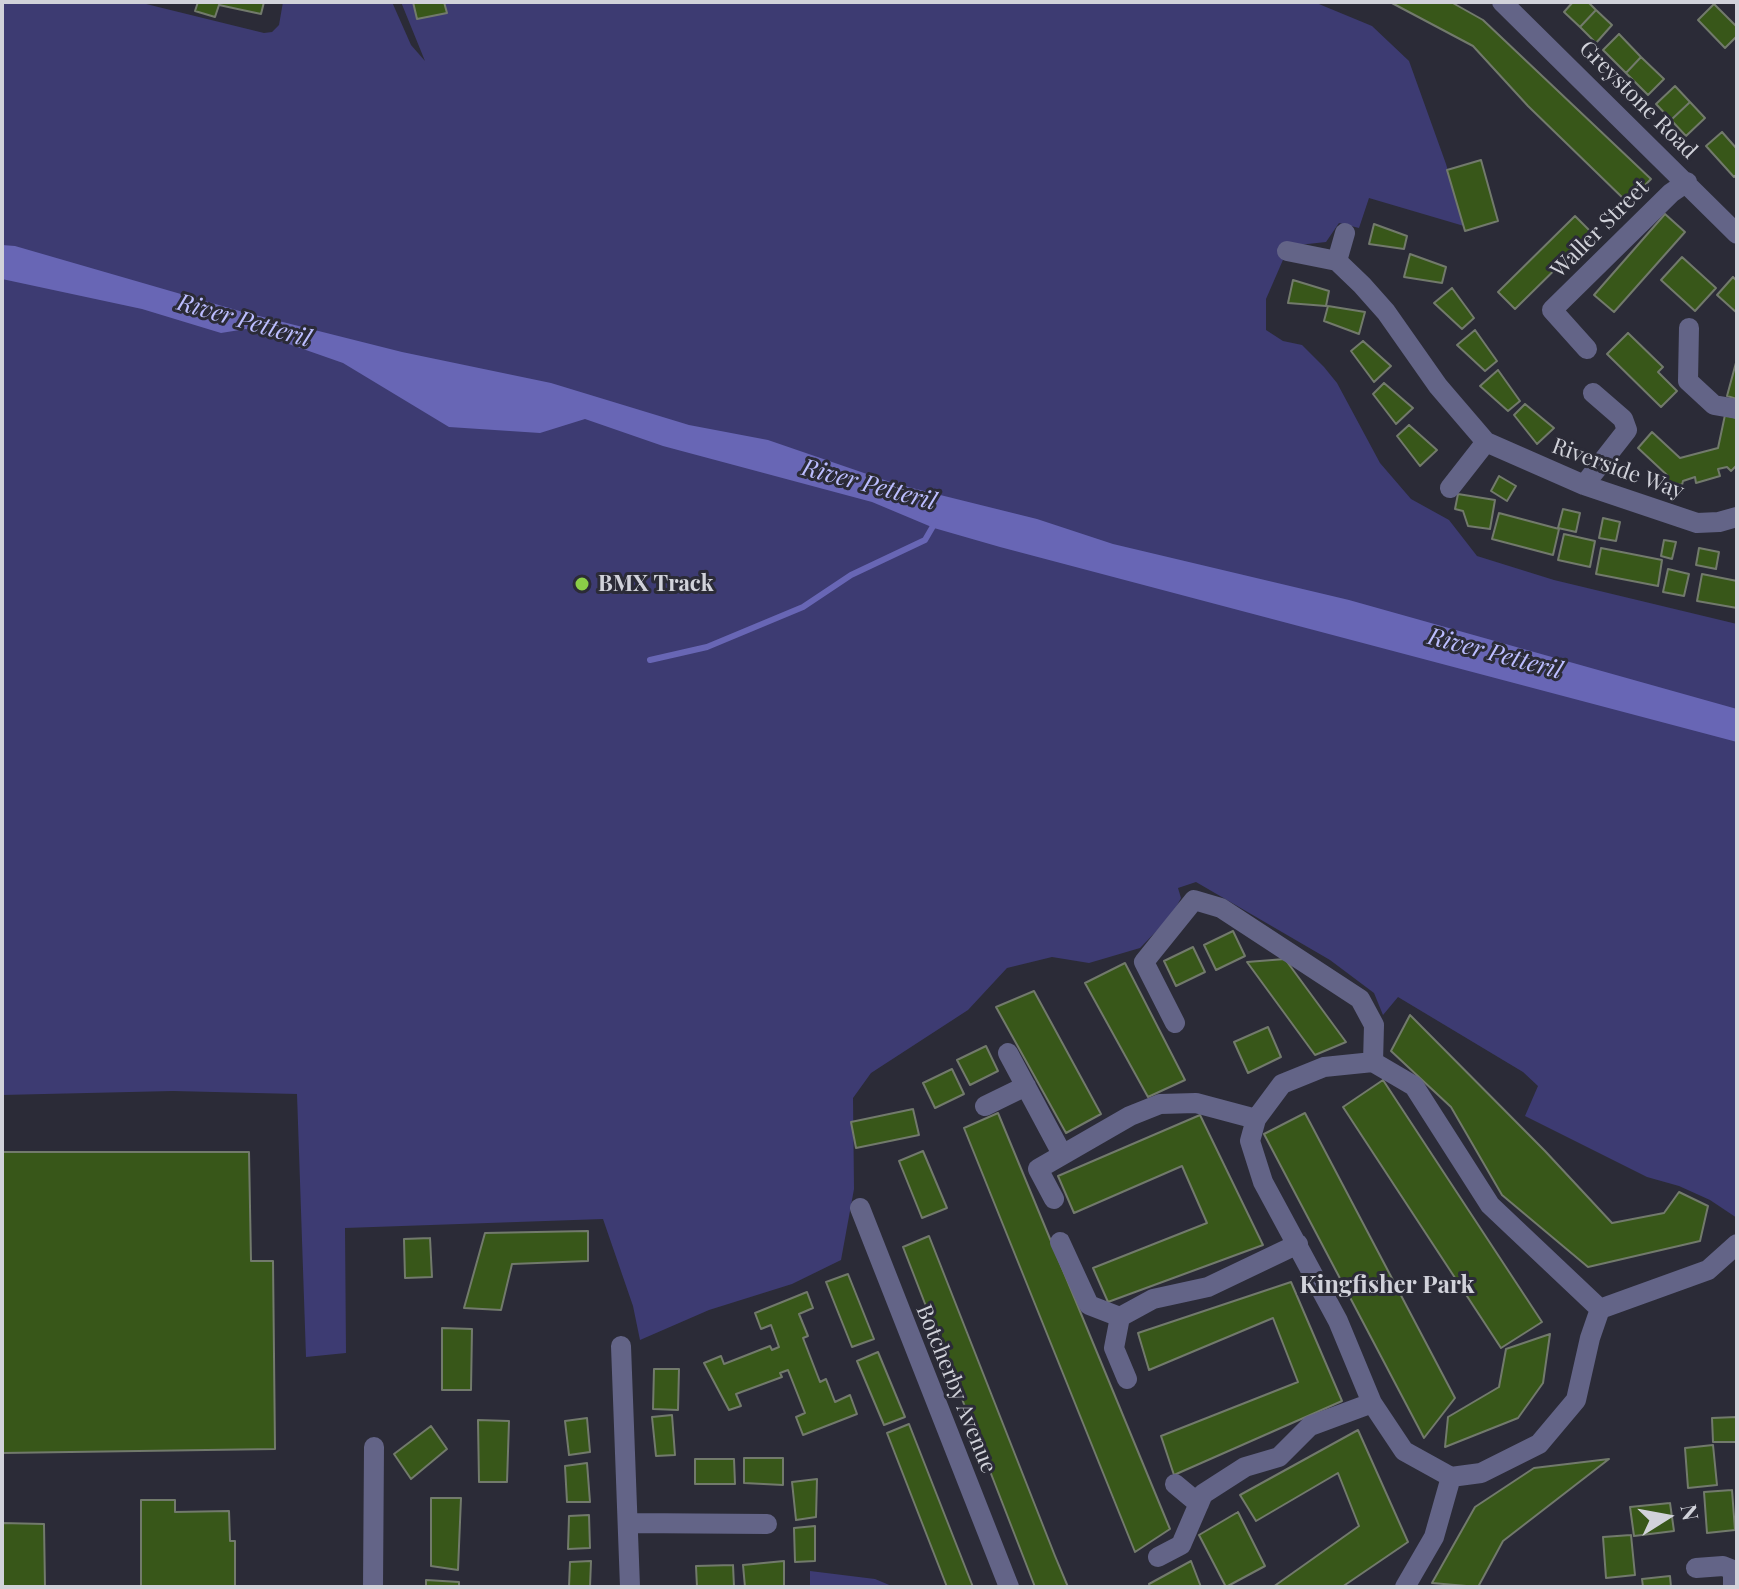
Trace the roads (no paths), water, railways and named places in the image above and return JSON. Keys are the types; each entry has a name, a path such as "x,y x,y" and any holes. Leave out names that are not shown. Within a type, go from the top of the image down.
{"street":[{"name":"Greystone Road","path":"1502,2 1737,234"},
{"name":"Waller Street","path":"1587,349 1552,310 1671,193 1687,182"},
{"path":"1287,251 1337,261 1345,233"},
{"name":"Riverside Way","path":"1337,261 1386,312 1438,386 1486,442 1584,485 1697,523 1737,517"},
{"path":"1689,328 1688,381 1714,405 1737,409"},
{"path":"1584,485 1627,430 1623,419 1593,393"},
{"path":"1450,488 1486,442"},
{"path":"1175,1023 1144,962 1194,900 1221,908 1360,999 1374,1025 1373,1062"},
{"path":"1008,1053 1061,1152"},
{"path":"1373,1062 1414,1086 1490,1205 1600,1309 1576,1400 1539,1444 1481,1473 1451,1477 1404,1451 1372,1403 1338,1321 1263,1182 1250,1141 1256,1119 1282,1084 1324,1067 1373,1062"},
{"path":"985,1106 1026,1086"},
{"path":"1054,1199 1038,1169 1061,1152 1160,1104 1196,1103 1256,1119"},
{"name":"Botcherby Avenue","path":"860,1208 1009,1587"},
{"path":"1060,1242 1089,1305 1120,1317 1153,1299 1208,1287 1298,1244"},
{"path":"1600,1309 1708,1270 1737,1244"},
{"path":"1120,1317 1114,1348 1127,1379"},
{"path":"621,1346 630,1587"},
{"path":"1158,1557 1181,1545 1203,1494 1245,1467 1279,1457 1310,1426 1372,1403"},
{"path":"373,1587 374,1447"},
{"path":"1405,1587 1434,1537 1451,1477"},
{"path":"1175,1484 1199,1504"},
{"path":"628,1523 767,1524"},
{"path":"1696,1568 1723,1566 1733,1570 1733,1587"}],"water":[{"name":"River Petteril","path":"2,245 15,246 243,312 402,352 551,383 689,425 768,440 896,484 1037,519 1113,544 1349,600 1737,709 1737,742 1000,547 934,528 872,502 663,446 585,419 540,433 449,427 343,363 246,329 221,333 142,309 2,279"}],"waterway":[{"name":"River Petteril","path":"650,660 707,647 803,607 851,575 925,540 936,521"}],"place":[{"name":"BMX Track","path":"582,584"}],"district":[{"name":"Kingfisher Park","path":"1387,1286"}]}
